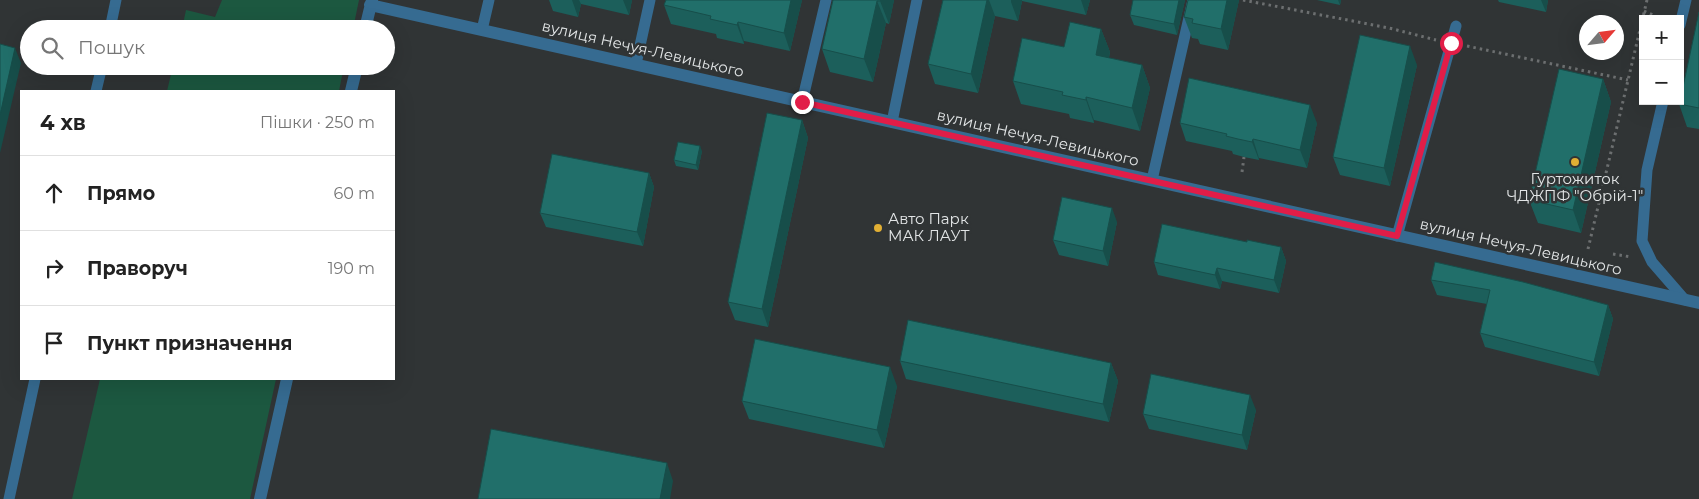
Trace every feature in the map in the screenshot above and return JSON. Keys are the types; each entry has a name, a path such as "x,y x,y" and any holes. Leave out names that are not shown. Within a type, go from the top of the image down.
{"street":[{"name":"вулиця Нечуя-Левицького","path":"371,2 482,30 1699,303"},
{"path":"367,20 371,2"},
{"path":"351,90 355,75"},
{"path":"260,499 287,380"}],"lane":[{"path":"112,20 116,0"},
{"path":"482,30 489,0"},
{"path":"636,64 650,0"},
{"path":"802,102 826,0"},
{"path":"892,122 917,0"},
{"path":"1152,180 1194,0"},
{"path":"1682,15 1686,0"},
{"path":"1397,236 1456,26"},
{"path":"96,90 100,75"},
{"path":"1662,105 1647,170 1642,240 1652,262 1685,300"},
{"path":"9,499 35,380"}],"path":[{"path":"1588,250 1646,0"},
{"path":"1644,11 1653,15"},
{"path":"1242,172 1244,157"}],"green space":[{"path":"222,0 359,0 355,20 184,20 186,10 215,17"},
{"path":"171,75 342,75 339,90 167,90"},
{"path":"100,380 276,380 250,499 72,499"}],"building":[{"path":"666,0 791,0 784,33 738,22 737,25 710,19 711,16 664,5"},
{"path":"833,0 881,0 877,1 864,59 822,49"},
{"path":"943,0 987,0 971,74 928,64"},
{"path":"1133,0 1179,0 1174,24 1130,15"},
{"path":"1188,0 1227,0 1221,29 1192,23 1193,19 1184,17"},
{"path":"1699,12 1699,108 1684,105 1684,81"},
{"path":"1070,22 1101,29 1096,55 1142,65 1132,108 1086,97 1086,100 1062,95 1063,92 1013,81 1022,38 1064,47"},
{"path":"1360,35 1410,46 1384,168 1333,157"},
{"path":"0,44 15,48 0,115"},
{"path":"1559,69 1603,79 1573,210 1529,200"},
{"path":"1189,78 1310,105 1300,150 1253,139 1252,142 1238,139 1226,136 1227,134 1180,123"},
{"path":"767,113 802,120 762,309 728,302"},
{"path":"678,142 700,146 696,165 674,160"},
{"path":"552,154 649,173 637,232 540,213"},
{"path":"1062,197 1112,208 1103,251 1053,240"},
{"path":"1162,224 1247,242 1247,240 1281,247 1274,280 1217,268 1215,275 1154,262"},
{"path":"1435,262 1523,282 1608,305 1594,362 1480,333 1490,290 1431,280"},
{"path":"908,320 1111,363 1103,404 900,361"},
{"path":"755,339 890,367 877,430 742,401"},
{"path":"1151,374 1250,395 1242,435 1143,414"},
{"path":"491,429 667,463 660,499 478,499"}],"place":[{"name":"Гуртожиток ЧДЖПФ \"Обрій-1\"","path":"1575,162"},
{"name":"Авто Парк МАК ЛАУТ","path":"878,228"}],"route":[{"path":"802,102 1397,236 1451,43"}]}
